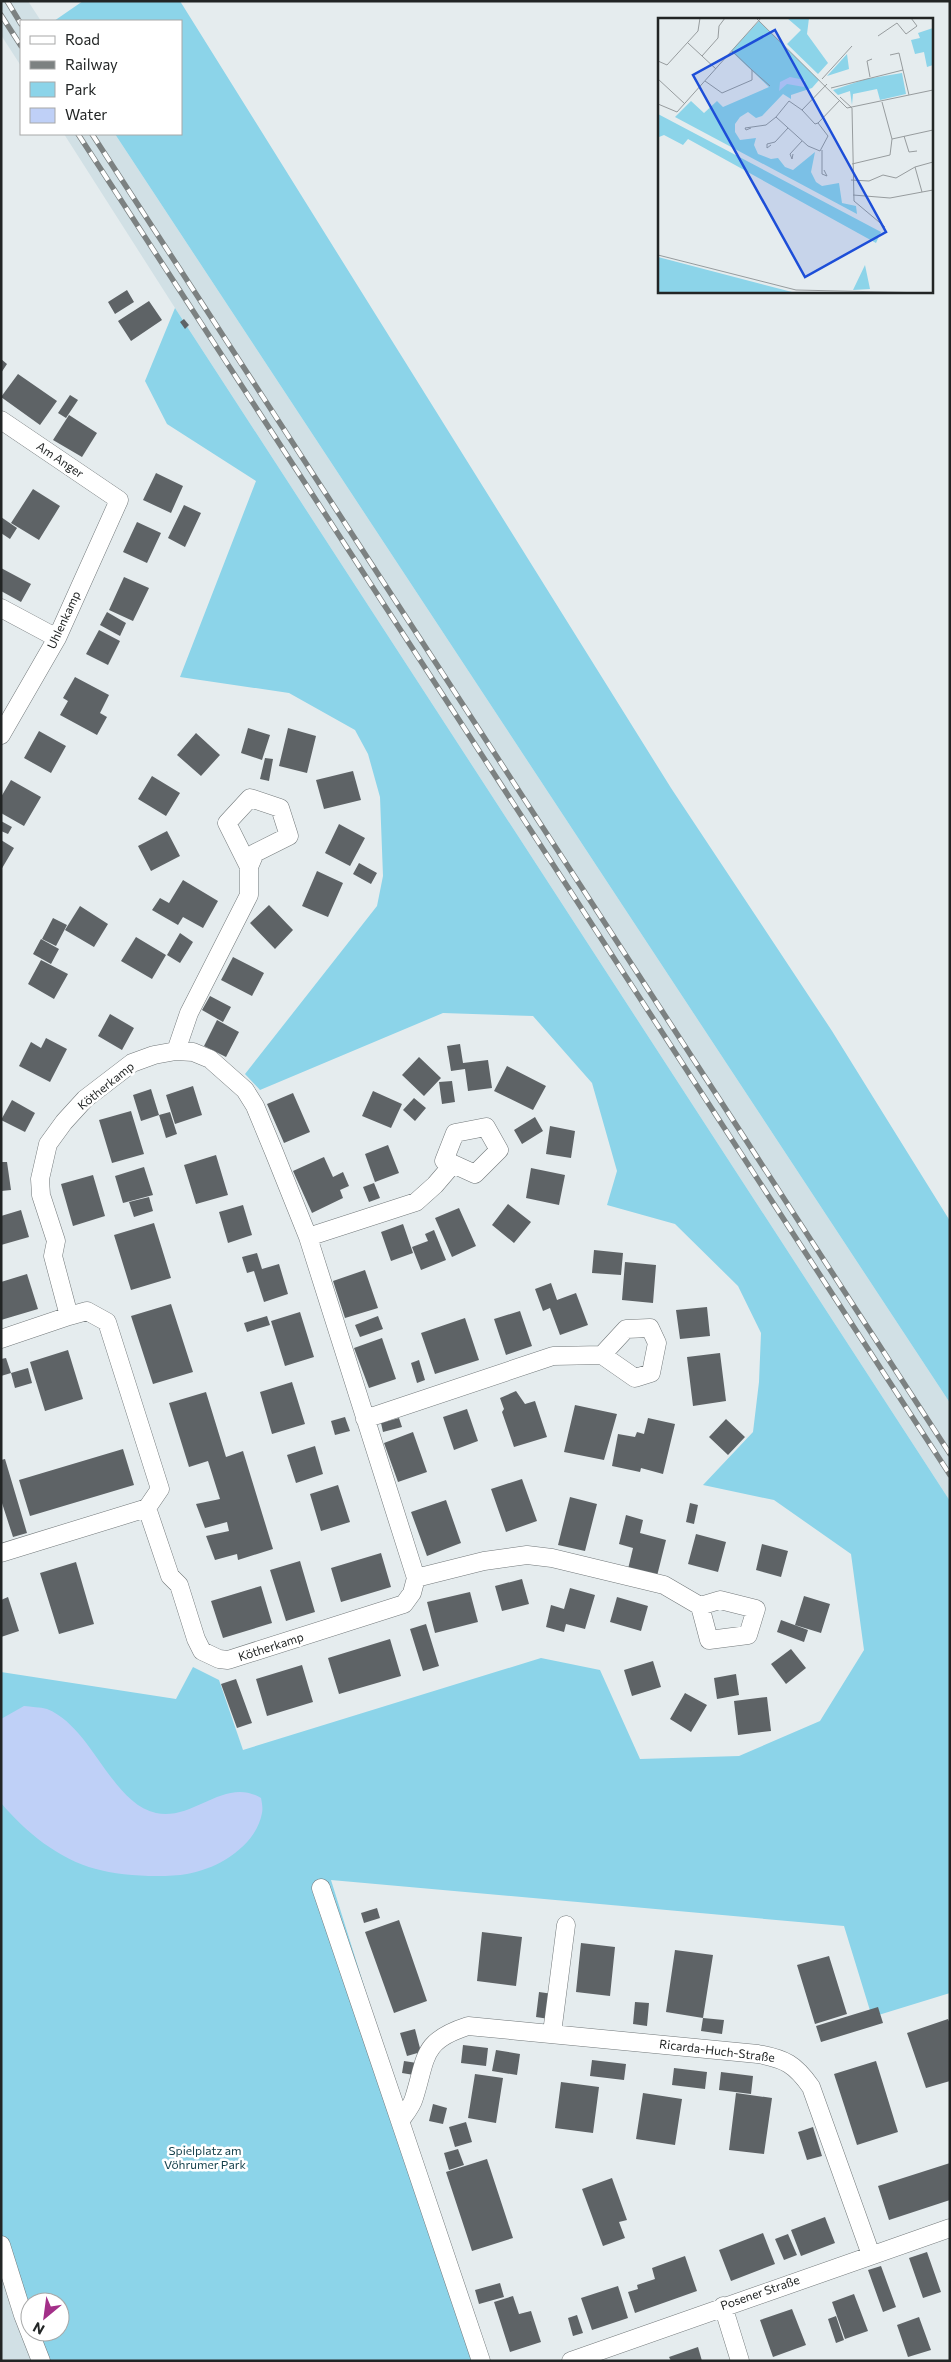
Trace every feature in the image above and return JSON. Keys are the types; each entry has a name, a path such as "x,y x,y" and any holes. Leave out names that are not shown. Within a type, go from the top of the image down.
{"street":[{"name":"Am Anger","path":"1,420 119,500"},
{"name":"Uhlenkamp","path":"1,735 57,638 119,500"},
{"path":"1,608 57,638"},
{"path":"176,1051 188,1013 249,895 249,867"},
{"name":"Kötherkamp","path":"69,1316 53,1256 56,1241 41,1196 40,1179 48,1144 64,1122 85,1099 132,1063 154,1055 176,1051 193,1052 210,1059 245,1090 255,1106 308,1236 416,1578 412,1593 404,1604 228,1660 219,1660 202,1651 196,1639 179,1585 170,1576 146,1508"},
{"path":"308,1236 416,1202 452,1164"},
{"path":"1,1339 87,1311 107,1322 160,1489 146,1508 1,1553"},
{"path":"365,1419 553,1356 602,1355"},
{"path":"416,1578 484,1561 527,1555 552,1558 664,1585 700,1606"},
{"path":"321,1888 481,2361"},
{"path":"552,2033 566,1925"},
{"name":"Ricarda-Huch-Straße","path":"400,2121 414,2100 428,2051 437,2040 448,2032 468,2026 758,2054 780,2058 799,2070 811,2087 871,2255"},
{"name":"Posener Straße","path":"571,2361 723,2306 950,2228"},
{"path":"1,2246 23,2314 41,2361"},
{"path":"723,2306 740,2361"}],"shaded area":[{"path":"1,1 28,1 40,20 20,20 20,64 1,35"},
{"path":"65,135 116,135 950,1403 950,1501"},
{"path":"1,2245 20,2300 20,2342 34,2342 41,2361 1,2361"}],"green space":[{"path":"83,1 180,1 671,788 832,1031 950,1221 950,1403 116,135 182,135 182,20 55,20"},
{"name":"Spielplatz am Vöhrumer Park","path":"175,308 950,1501 950,1993 872,2017 844,1926 331,1880 481,2361 41,2361 34,2342 70,2342 70,2292 20,2292 20,2305 1,2245 1,1672 176,1699 193,1667 219,1680 243,1750 541,1658 600,1670 640,1759 739,1756 820,1721 864,1650 851,1554 774,1500 703,1485 753,1432 759,1382 761,1333 738,1286 675,1224 607,1205 617,1171 592,1083 533,1016 443,1013 260,1090 245,1074 377,906 383,876 380,797 368,754 355,730 289,693 180,677 256,481 167,424 145,381"}],"water":[{"path":"24,1706 47,1709 63,1718 77,1731 126,1795 140,1806 156,1813 170,1814 183,1811 222,1795 235,1792 248,1793 261,1798 262,1811 258,1825 252,1836 234,1854 211,1867 187,1874 129,1875 96,1869 69,1859 32,1834 1,1803 1,1719"}],"building":[{"path":"127,290 134,302 115,314 108,302"},
{"path":"149,301 162,320 131,341 118,321"},
{"path":"184,319 189,325 185,329 180,322"},
{"path":"1,359 7,364 1,373"},
{"path":"18,374 57,401 40,425 1,397"},
{"path":"70,395 78,400 66,418 58,413"},
{"path":"69,415 97,433 82,457 53,440"},
{"path":"156,473 183,486 171,513 143,500"},
{"path":"33,489 60,506 39,540 11,523"},
{"path":"184,505 201,513 185,547 168,538"},
{"path":"1,517 17,528 10,539 1,533"},
{"path":"137,522 161,533 147,563 123,552"},
{"path":"1,568 31,584 21,602 1,591"},
{"path":"124,577 149,588 133,621 109,610"},
{"path":"107,612 126,623 120,636 100,625"},
{"path":"99,630 120,641 108,665 86,654"},
{"path":"75,677 109,695 100,713 107,717 97,735 60,715 68,701 63,698"},
{"path":"248,728 270,735 262,760 241,753"},
{"path":"288,728 316,736 307,773 279,766"},
{"path":"39,731 66,746 51,773 24,758"},
{"path":"196,733 220,755 201,776 177,755"},
{"path":"265,758 273,759 269,781 260,779"},
{"path":"353,771 361,800 324,809 316,780"},
{"path":"152,776 180,793 166,816 138,799"},
{"path":"11,780 41,797 24,826 1,813 1,797"},
{"path":"1,821 12,827 8,834 1,831"},
{"path":"339,824 365,838 350,866 325,853"},
{"path":"167,831 180,856 151,871 138,846"},
{"path":"1,840 14,848 1,870"},
{"path":"359,863 377,873 371,884 353,874"},
{"path":"317,871 343,883 328,917 302,906"},
{"path":"183,880 218,901 203,928 183,917 178,925 152,910 160,898 169,903"},
{"path":"269,905 293,930 275,949 250,923"},
{"path":"80,906 108,924 94,947 65,930"},
{"path":"53,918 67,925 56,946 42,939"},
{"path":"180,933 193,942 180,963 167,955"},
{"path":"136,937 166,955 152,979 121,961"},
{"path":"41,939 59,949 51,964 33,954"},
{"path":"233,957 264,973 252,996 221,980"},
{"path":"41,960 68,974 54,999 28,984"},
{"path":"210,996 231,1007 223,1022 202,1010"},
{"path":"110,1014 134,1028 122,1050 98,1036"},
{"path":"217,1020 239,1032 226,1057 204,1046"},
{"path":"46,1038 67,1049 50,1082 19,1066 31,1042 41,1048"},
{"path":"460,1044 463,1063 488,1060 492,1088 468,1091 465,1069 451,1071 447,1046"},
{"path":"419,1057 441,1078 424,1096 402,1075"},
{"path":"507,1066 546,1086 533,1110 494,1091"},
{"path":"452,1081 455,1102 442,1104 439,1082"},
{"path":"193,1086 202,1115 175,1124 166,1095"},
{"path":"151,1089 159,1115 141,1121 133,1095"},
{"path":"373,1091 402,1104 391,1128 362,1116"},
{"path":"293,1093 310,1132 284,1143 267,1104"},
{"path":"414,1098 426,1108 415,1121 403,1110"},
{"path":"12,1100 35,1113 25,1132 1,1120"},
{"path":"131,1111 144,1154 112,1163 99,1120"},
{"path":"170,1112 177,1134 166,1138 159,1115"},
{"path":"535,1117 543,1131 522,1144 514,1130"},
{"path":"550,1126 575,1131 571,1158 546,1154"},
{"path":"388,1145 399,1173 375,1182 365,1154"},
{"path":"216,1155 228,1195 196,1204 184,1165"},
{"path":"324,1157 333,1177 343,1172 349,1186 340,1190 343,1198 312,1213 293,1171"},
{"path":"1,1162 7,1162 11,1190 1,1191"},
{"path":"144,1167 153,1195 123,1203 115,1176"},
{"path":"531,1168 565,1175 559,1205 526,1198"},
{"path":"93,1175 105,1216 73,1226 61,1184"},
{"path":"374,1183 380,1198 369,1202 363,1187"},
{"path":"149,1197 153,1211 134,1217 129,1202"},
{"path":"508,1204 531,1222 514,1243 492,1225"},
{"path":"243,1205 252,1235 228,1243 219,1212"},
{"path":"459,1208 476,1246 452,1257 435,1218"},
{"path":"21,1210 29,1237 1,1245 1,1216"},
{"path":"154,1223 171,1278 131,1290 114,1235"},
{"path":"403,1224 413,1253 391,1261 381,1232"},
{"path":"434,1230 446,1260 421,1270 412,1247 428,1241 425,1234"},
{"path":"594,1250 623,1253 621,1275 592,1273"},
{"path":"257,1253 262,1269 279,1264 288,1294 264,1302 254,1271 247,1273 242,1257"},
{"path":"625,1262 656,1265 653,1303 622,1300"},
{"path":"365,1270 378,1308 345,1318 333,1281"},
{"path":"27,1274 38,1309 1,1320 1,1282"},
{"path":"551,1283 557,1300 576,1293 588,1325 560,1335 550,1308 543,1311 535,1289"},
{"path":"171,1304 193,1372 153,1384 131,1316"},
{"path":"707,1307 710,1336 680,1339 676,1310"},
{"path":"520,1311 532,1346 506,1355 494,1319"},
{"path":"300,1312 314,1357 285,1366 271,1321"},
{"path":"267,1316 270,1325 247,1332 244,1323"},
{"path":"378,1316 383,1329 360,1337 355,1325"},
{"path":"465,1318 479,1360 435,1374 421,1333"},
{"path":"382,1338 396,1379 369,1388 354,1348"},
{"path":"68,1350 83,1399 45,1411 30,1362"},
{"path":"720,1353 726,1401 693,1406 687,1357"},
{"path":"6,1358 11,1373 1,1376 1,1359"},
{"path":"419,1360 425,1380 417,1383 411,1363"},
{"path":"28,1368 32,1383 15,1388 11,1373"},
{"path":"292,1382 305,1424 272,1434 260,1392"},
{"path":"516,1391 525,1404 535,1401 547,1437 514,1447 502,1412 504,1409 500,1398"},
{"path":"206,1392 226,1457 243,1451 273,1549 238,1560 237,1554 215,1560 206,1536 229,1531 227,1522 205,1528 196,1504 220,1499 208,1461 189,1467 169,1403"},
{"path":"575,1405 617,1414 604,1460 564,1452"},
{"path":"467,1409 478,1441 454,1450 443,1417"},
{"path":"345,1417 350,1431 335,1435 331,1421"},
{"path":"399,1418 402,1427 383,1432 381,1423"},
{"path":"648,1418 675,1424 663,1474 641,1468 640,1472 612,1466 618,1434 635,1437 637,1432 644,1434"},
{"path":"726,1419 745,1437 728,1455 709,1437"},
{"path":"413,1432 427,1472 398,1482 384,1443"},
{"path":"315,1446 323,1474 296,1483 287,1455"},
{"path":"123,1449 134,1485 30,1516 19,1480"},
{"path":"5,1459 27,1533 13,1537 1,1500 1,1460"},
{"path":"522,1479 537,1521 506,1532 491,1489"},
{"path":"338,1485 350,1522 321,1531 310,1494"},
{"path":"570,1497 597,1504 585,1551 558,1545"},
{"path":"446,1500 461,1543 427,1556 411,1512"},
{"path":"690,1503 698,1505 694,1524 686,1522"},
{"path":"626,1515 643,1520 640,1533 666,1540 657,1576 628,1569 633,1548 619,1544"},
{"path":"696,1534 726,1542 718,1572 688,1564"},
{"path":"762,1544 788,1551 781,1577 756,1570"},
{"path":"381,1553 391,1587 341,1602 331,1568"},
{"path":"300,1561 315,1612 286,1621 270,1570"},
{"path":"76,1562 94,1624 59,1634 40,1573"},
{"path":"522,1579 529,1604 502,1611 495,1586"},
{"path":"261,1586 272,1623 223,1638 211,1601"},
{"path":"570,1588 595,1595 585,1629 566,1624 564,1632 546,1627 551,1605 564,1609"},
{"path":"470,1592 478,1622 435,1633 427,1602"},
{"path":"804,1596 830,1604 821,1633 795,1625"},
{"path":"8,1597 19,1631 1,1637 1,1600"},
{"path":"617,1597 648,1606 641,1631 610,1622"},
{"path":"781,1620 808,1630 804,1642 777,1632"},
{"path":"426,1624 439,1666 423,1671 410,1629"},
{"path":"390,1639 401,1676 339,1694 328,1658"},
{"path":"791,1649 806,1668 786,1684 771,1664"},
{"path":"653,1661 661,1687 632,1696 624,1670"},
{"path":"302,1665 313,1702 267,1716 256,1679"},
{"path":"736,1674 739,1695 717,1699 714,1678"},
{"path":"236,1679 252,1723 237,1728 221,1684"},
{"path":"685,1693 707,1705 691,1732 670,1719"},
{"path":"767,1697 771,1731 738,1735 734,1701"},
{"path":"377,1908 380,1918 364,1923 361,1913"},
{"path":"399,1920 427,2001 394,2013 365,1932"},
{"path":"482,1932 522,1937 516,1986 477,1981"},
{"path":"581,1943 615,1947 610,1996 576,1992"},
{"path":"675,1950 713,1955 703,2018 666,2012"},
{"path":"829,1956 847,2014 815,2024 797,1965"},
{"path":"539,1992 553,1994 549,2019 536,2017"},
{"path":"635,2002 649,2003 647,2026 633,2024"},
{"path":"878,2007 883,2023 821,2042 816,2026"},
{"path":"703,2018 724,2020 722,2034 701,2031"},
{"path":"948,2019 950,2024 950,2081 926,2088 907,2033"},
{"path":"415,2029 421,2052 407,2056 400,2033"},
{"path":"463,2045 488,2048 486,2066 461,2063"},
{"path":"496,2050 520,2054 517,2075 492,2071"},
{"path":"592,2060 626,2064 624,2080 590,2076"},
{"path":"404,2061 417,2063 414,2075 402,2073"},
{"path":"876,2061 898,2132 857,2145 834,2074"},
{"path":"674,2068 707,2072 705,2089 672,2085"},
{"path":"721,2072 753,2076 751,2094 719,2090"},
{"path":"475,2074 503,2078 496,2123 468,2118"},
{"path":"561,2082 599,2087 593,2133 555,2128"},
{"path":"643,2093 682,2099 675,2145 636,2139"},
{"path":"736,2093 772,2098 764,2154 729,2150"},
{"path":"433,2104 447,2108 443,2124 429,2121"},
{"path":"466,2122 472,2142 455,2147 449,2127"},
{"path":"813,2127 822,2156 807,2160 798,2132"},
{"path":"458,2149 464,2165 449,2170 444,2153"},
{"path":"487,2159 513,2238 472,2251 446,2172"},
{"path":"950,2163 950,2200 889,2220 878,2186"},
{"path":"612,2178 627,2220 619,2222 625,2238 603,2246 582,2189"},
{"path":"825,2217 835,2243 801,2256 791,2230"},
{"path":"763,2233 775,2264 731,2281 719,2250"},
{"path":"788,2234 797,2255 784,2260 775,2239"},
{"path":"927,2252 941,2292 923,2298 909,2258"},
{"path":"685,2256 697,2291 635,2313 628,2292 638,2289 637,2285 655,2279 652,2268"},
{"path":"881,2266 896,2307 883,2312 868,2270"},
{"path":"500,2283 504,2297 479,2304 475,2290"},
{"path":"618,2286 628,2318 592,2330 581,2298"},
{"path":"854,2294 868,2331 845,2339 832,2302"},
{"path":"513,2296 519,2314 531,2311 541,2342 510,2352 494,2302"},
{"path":"792,2309 806,2345 773,2357 760,2320"},
{"path":"577,2315 583,2333 573,2336 568,2318"},
{"path":"836,2316 844,2340 836,2343 828,2319"},
{"path":"919,2317 931,2350 908,2357 897,2325"},
{"path":"698,2347 702,2361 671,2361 669,2357"}],"railway":[{"path":"7,1 20,22"},
{"path":"1,15 20,44"},
{"path":"79,135 950,1475"},
{"path":"93,135 950,1454"}]}
